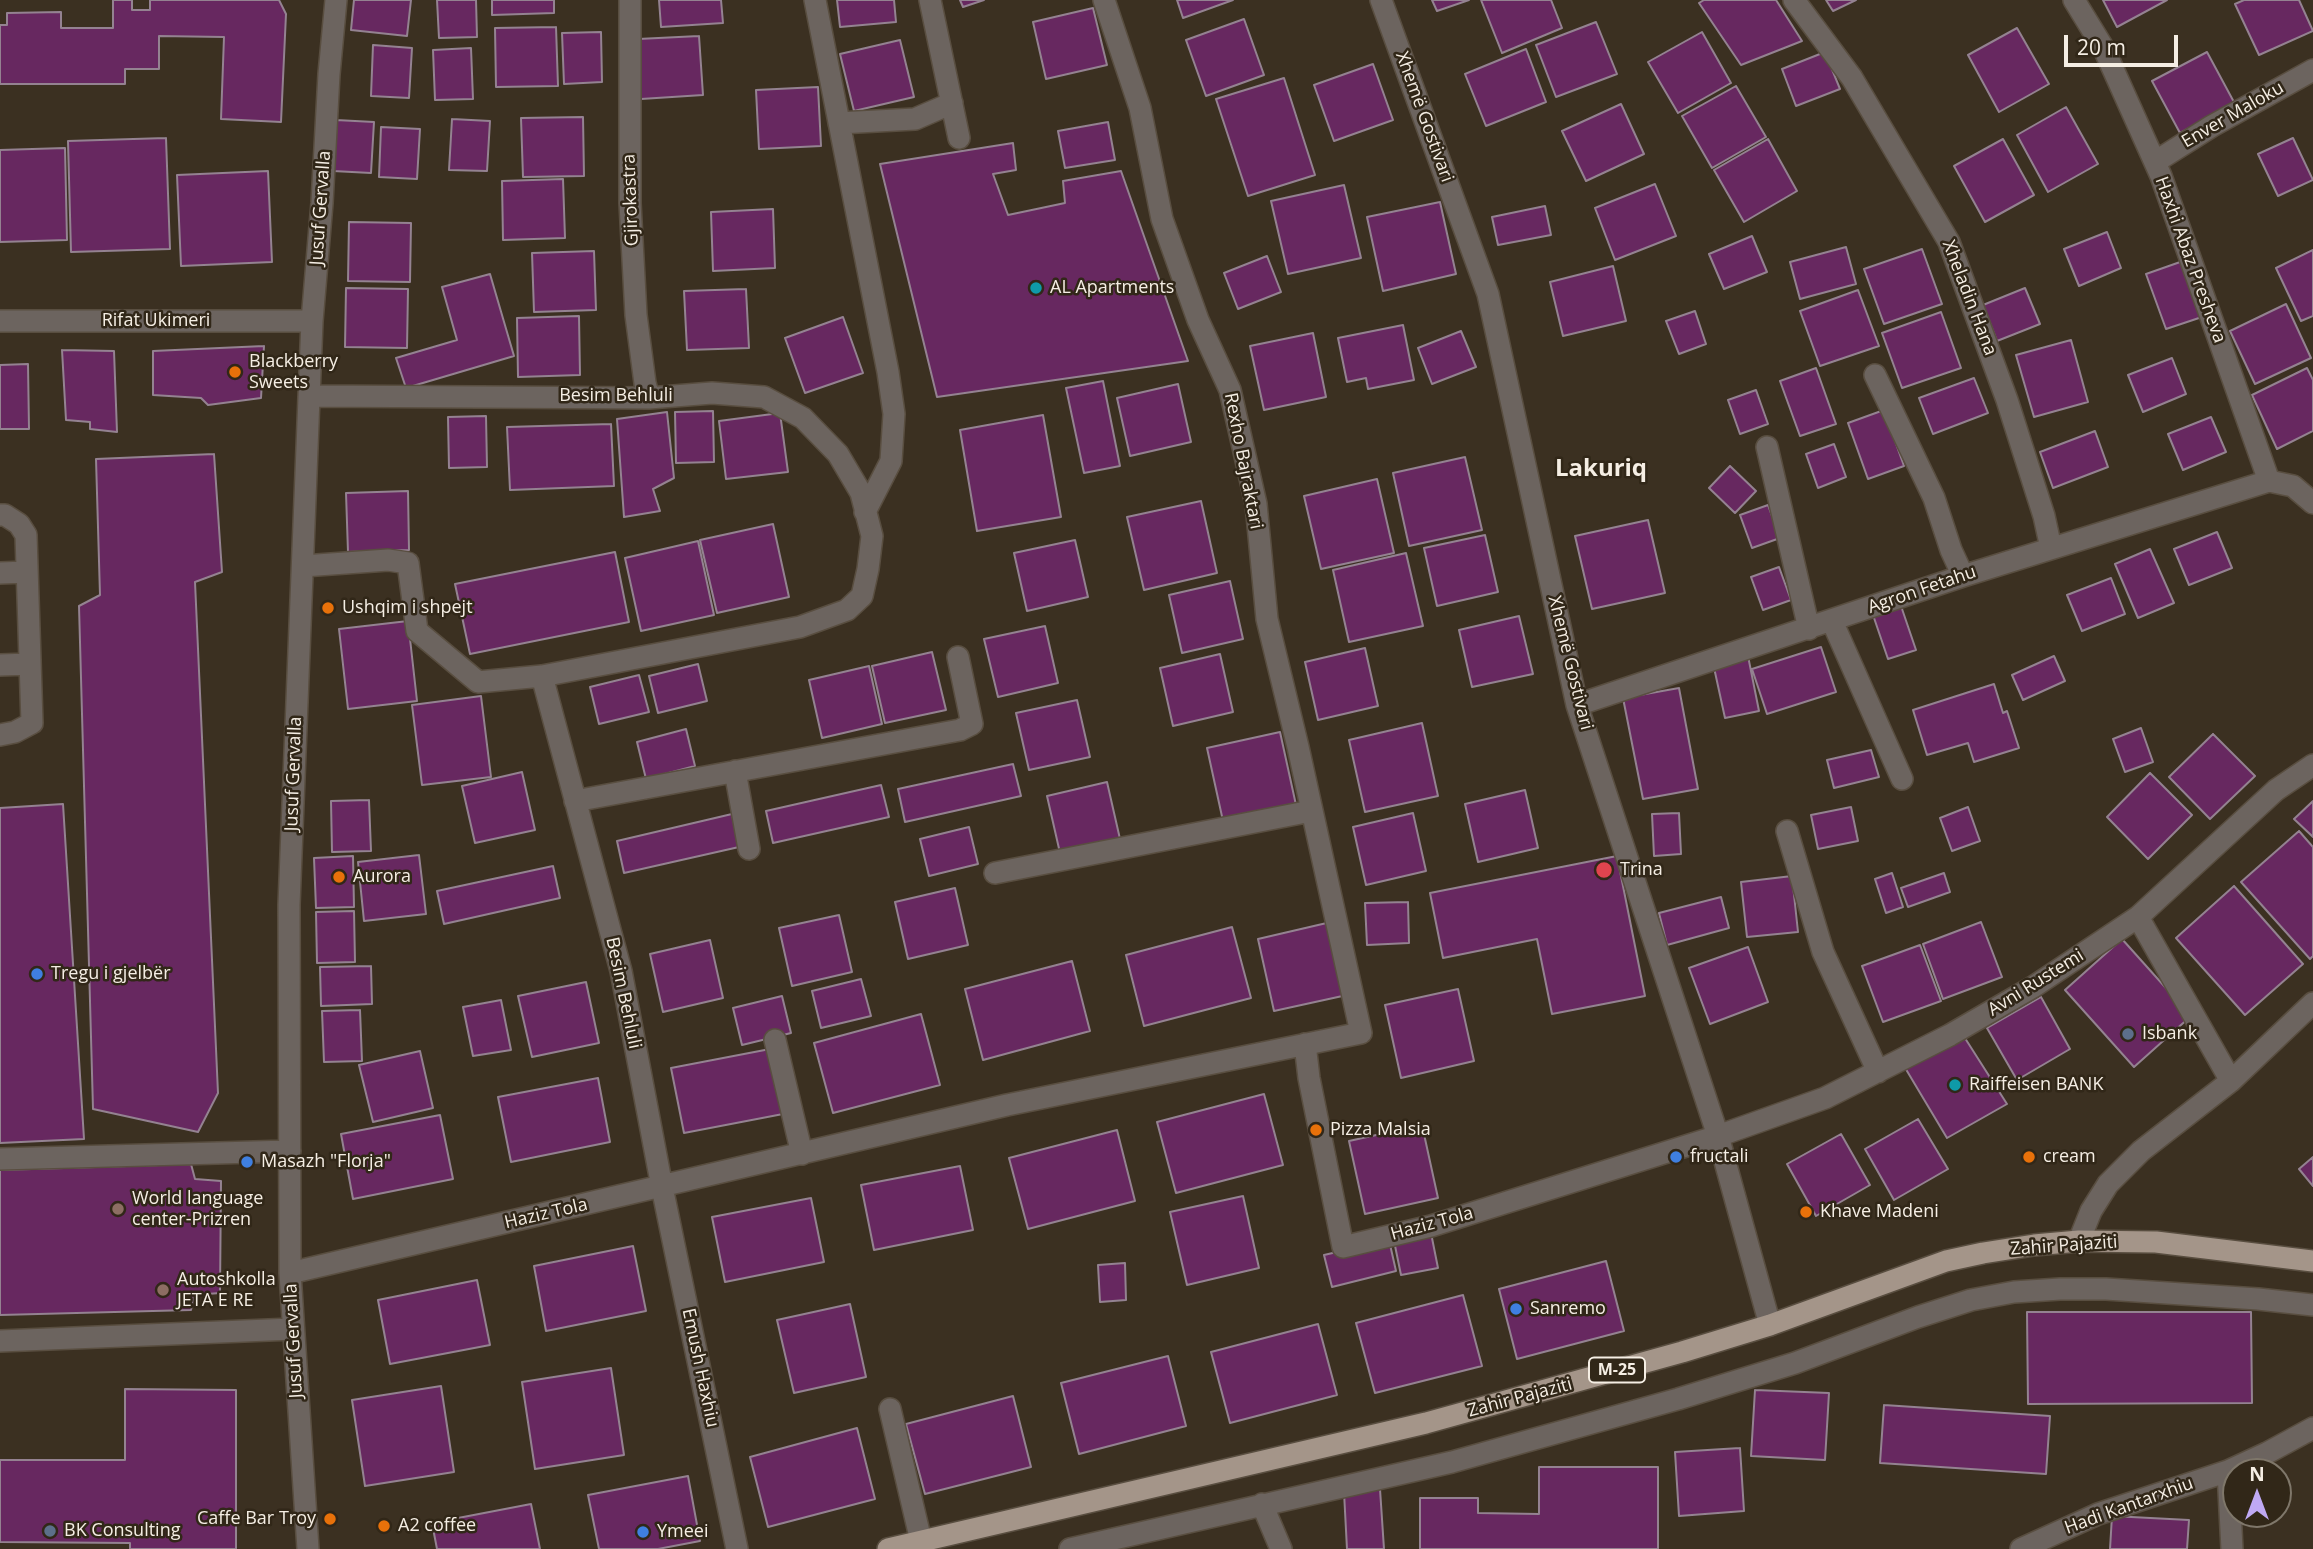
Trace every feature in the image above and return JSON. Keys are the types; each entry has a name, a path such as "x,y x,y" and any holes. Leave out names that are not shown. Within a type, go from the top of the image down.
{"main road":[{"name":"Zahir Pajaziti","path":"888,1549 1426,1423 1606,1374 1770,1325 1946,1261 2034,1245 2080,1241 2156,1242 2313,1261"}],"street":[{"name":"Jusuf Gervalla","path":"308,1549 290,1273 289,905 312,321 336,0"},
{"name":"Gjirokastra","path":"630,0 629,128 635,303 649,398"},
{"path":"815,0 894,414 891,461 865,512"},
{"path":"930,0 959,138"},
{"name":"Rexho Bajraktari","path":"1104,0 1140,108 1162,219 1198,320 1230,390 1256,505 1267,619 1360,1033"},
{"name":"Xhemë Gostivari","path":"1381,0 1488,294 1577,705 1718,1136 1770,1325"},
{"name":"Xheladin Hana","path":"1794,0 1852,78 1949,242 2007,400 2044,516 2051,548"},
{"name":"Haxhi Abaz Presheva","path":"2074,0 2104,49 2155,162 2269,481"},
{"name":"Enver Maloku","path":"2155,162 2212,126 2313,70"},
{"path":"839,122 915,119 952,103"},
{"name":"Rifat Ukimeri","path":"0,321 312,321"},
{"path":"1875,375 1934,498 1951,550 1963,576"},
{"name":"Besim Behluli","path":"303,566 388,560 408,563 417,631 478,682 542,676 800,627 847,610 862,596 872,537 861,493 838,454 803,418 764,397 712,393 649,398 310,396"},
{"path":"1767,447 1809,629"},
{"path":"2269,481 2293,486 2313,503"},
{"name":"Agron Fetahu","path":"1577,705 1963,576 2269,481"},
{"path":"0,515 5,514 19,524 26,535 32,723 15,732 0,735"},
{"path":"0,573 27,572"},
{"path":"1832,621 1902,779"},
{"path":"575,800 960,730 972,724 958,657"},
{"path":"0,665 30,664"},
{"name":"Besim Behluli","path":"542,676 621,971 662,1187"},
{"name":"Avni Rustemi","path":"1718,1136 1825,1098 1950,1035 2033,987 2138,917 2276,790 2313,765"},
{"path":"735,771 749,849"},
{"path":"995,873 1311,811"},
{"path":"1787,831 1823,952 1878,1072"},
{"path":"2138,917 2231,1081"},
{"path":"2080,1241 2091,1211 2108,1184 2141,1150 2231,1081 2313,1003"},
{"name":"Haziz Tola","path":"290,1273 1007,1105 1360,1033"},
{"path":"775,1040 802,1154"},
{"name":"Haziz Tola","path":"1305,1044 1309,1078 1343,1247 1431,1226 1718,1136"},
{"path":"0,1159 290,1150"},
{"name":"Emush Haxhiu","path":"662,1187 737,1549"},
{"path":"1070,1549 1452,1462 1678,1399 1795,1363 1971,1300 2014,1292 2106,1289 2258,1298 2313,1305"},
{"path":"0,1340 293,1329"},
{"path":"890,1409 921,1541"},
{"name":"Hadi Kantarxhiu","path":"2258,1458 2313,1428"},
{"name":"Hadi Kantarxhiu","path":"2021,1549 2047,1543 2098,1514 2222,1473"},
{"path":"1262,1504 1281,1549"},
{"path":"2231,1528 2232,1549"}],"building":[{"path":"113,0 132,0 132,10 150,10 150,0 279,0 286,14 281,122 221,119 224,37 159,36 159,69 125,69 125,84 0,84 0,25 7,25 7,13 61,12 61,28 113,28"},
{"path":"354,0 411,0 407,36 351,30"},
{"path":"437,0 476,0 477,37 439,38"},
{"path":"492,0 554,0 554,13 492,15"},
{"path":"659,0 721,0 723,23 661,27"},
{"path":"837,0 894,0 896,22 840,27"},
{"path":"960,0 984,0 963,7"},
{"path":"1177,0 1233,0 1183,18"},
{"path":"1432,0 1469,0 1437,11"},
{"path":"1481,0 1551,0 1562,28 1502,53"},
{"path":"1704,0 1776,0 1802,41 1741,65 1699,3"},
{"path":"1826,0 1856,0 1833,11"},
{"path":"2103,0 2167,0 2117,27"},
{"path":"2244,0 2299,0 2313,31 2259,55 2235,4"},
{"path":"1093,8 1107,65 1046,79 1033,22"},
{"path":"1244,19 1264,75 1206,96 1186,40"},
{"path":"1596,22 1617,74 1556,97 1536,45"},
{"path":"556,27 558,86 496,87 495,28"},
{"path":"2017,28 2049,84 1999,112 1968,55"},
{"path":"601,32 602,82 564,84 562,33"},
{"path":"1702,32 1731,83 1678,113 1648,62"},
{"path":"699,36 703,95 641,99 638,39"},
{"path":"900,40 914,97 854,111 840,54"},
{"path":"373,45 412,48 409,98 371,96"},
{"path":"471,48 473,99 435,100 433,50"},
{"path":"1526,49 1546,102 1486,126 1465,74"},
{"path":"1825,52 1840,89 1796,106 1782,69"},
{"path":"2207,52 2235,104 2180,133 2152,81"},
{"path":"1373,64 1393,120 1334,141 1314,85"},
{"path":"1284,78 1315,175 1248,196 1216,99"},
{"path":"1736,86 1766,137 1712,168 1682,116"},
{"path":"818,87 821,146 759,149 756,90"},
{"path":"1621,104 1644,154 1586,181 1562,131"},
{"path":"2066,107 2098,164 2048,192 2017,135"},
{"path":"583,117 584,176 523,177 521,118"},
{"path":"452,119 490,121 487,171 449,170"},
{"path":"336,120 374,122 371,173 333,171"},
{"path":"1108,122 1115,160 1065,168 1058,131"},
{"path":"381,127 420,129 417,179 379,177"},
{"path":"166,138 170,249 71,252 68,141"},
{"path":"2293,138 2313,180 2278,196 2258,154"},
{"path":"1768,139 1797,191 1744,222 1714,170"},
{"path":"2003,139 2034,195 1985,222 1954,166"},
{"name":"AL Apartments","path":"1013,143 1016,170 993,174 1008,215 1065,203 1063,181 1121,171 1188,361 937,397 880,164"},
{"path":"65,148 67,240 0,242 0,150"},
{"path":"268,171 272,262 181,266 177,175"},
{"path":"563,179 565,238 503,240 502,181"},
{"path":"1655,184 1676,236 1615,260 1595,208"},
{"path":"1344,185 1361,258 1288,274 1271,201"},
{"path":"1440,202 1456,274 1383,291 1367,217"},
{"path":"1545,206 1551,235 1498,245 1492,217"},
{"path":"773,209 775,268 713,271 711,212"},
{"path":"349,222 411,223 410,282 348,281"},
{"path":"2107,232 2121,268 2079,286 2064,249"},
{"path":"1752,236 1767,272 1724,289 1709,254"},
{"path":"1846,247 1856,284 1800,299 1790,262"},
{"path":"1922,249 1942,304 1884,324 1864,269"},
{"path":"2313,250 2313,316 2301,321 2276,268"},
{"path":"594,251 596,310 534,312 532,253"},
{"path":"1267,256 1281,292 1238,309 1224,273"},
{"path":"2183,261 2202,317 2166,329 2146,274"},
{"path":"1613,266 1626,321 1563,336 1550,282"},
{"path":"490,274 514,356 406,388 396,358 457,340 442,287"},
{"path":"346,288 408,289 407,348 345,347"},
{"path":"2025,288 2040,324 1997,341 1983,305"},
{"path":"746,289 749,348 687,350 684,291"},
{"path":"1858,290 1879,346 1820,366 1800,311"},
{"path":"2286,304 2311,358 2255,384 2230,331"},
{"path":"1695,311 1706,344 1679,354 1666,321"},
{"path":"1941,312 1961,368 1902,388 1882,333"},
{"path":"579,316 580,375 518,377 517,318"},
{"path":"843,317 863,373 805,393 785,338"},
{"path":"1403,325 1414,380 1368,389 1366,378 1347,382 1338,338"},
{"path":"1461,331 1476,367 1432,384 1418,348"},
{"path":"1313,333 1326,397 1264,410 1250,346"},
{"path":"2071,340 2088,402 2034,417 2016,355"},
{"path":"264,346 261,398 208,405 201,398 153,395 153,351"},
{"path":"62,350 114,351 117,432 90,429 90,422 66,420"},
{"path":"2172,358 2186,394 2143,412 2128,375"},
{"path":"28,364 29,429 0,429 0,365"},
{"path":"1816,368 1836,424 1800,436 1780,381"},
{"path":"2307,368 2313,380 2313,431 2277,449 2252,395"},
{"path":"1974,378 1988,413 1933,434 1919,398"},
{"path":"1103,381 1120,466 1084,473 1066,388"},
{"path":"1178,384 1191,442 1130,456 1117,398"},
{"path":"1756,390 1768,424 1740,434 1728,400"},
{"path":"1884,410 1904,466 1868,479 1848,423"},
{"path":"713,411 714,462 676,463 675,412"},
{"path":"667,412 674,478 653,489 660,511 624,517 617,419"},
{"path":"780,413 788,472 726,479 719,421"},
{"path":"1043,415 1061,517 977,531 960,430"},
{"path":"486,416 487,467 449,468 448,417"},
{"path":"2211,417 2226,452 2183,470 2168,434"},
{"path":"611,424 614,486 510,490 507,427"},
{"path":"2095,431 2108,467 2053,488 2040,452"},
{"path":"1834,444 1846,477 1818,488 1806,454"},
{"path":"214,454 222,572 195,582 218,1093 198,1132 93,1109 79,606 100,595 96,459"},
{"path":"1465,457 1482,530 1409,546 1393,473"},
{"path":"1730,466 1756,491 1735,513 1709,488"},
{"path":"1377,479 1394,553 1321,569 1304,496"},
{"path":"408,491 409,550 348,552 346,493"},
{"path":"1201,501 1217,573 1144,590 1127,517"},
{"path":"1768,505 1780,538 1752,548 1740,515"},
{"path":"1648,520 1665,593 1592,609 1575,536"},
{"path":"773,524 789,597 717,613 700,540"},
{"path":"2217,532 2232,568 2189,585 2174,549"},
{"path":"1485,535 1498,592 1437,606 1424,548"},
{"path":"1075,540 1088,597 1027,611 1014,553"},
{"path":"698,541 714,615 641,631 625,558"},
{"path":"2150,549 2174,603 2138,618 2115,564"},
{"path":"615,552 629,622 470,654 455,584"},
{"path":"1406,553 1423,626 1349,642 1333,570"},
{"path":"1779,567 1791,600 1763,610 1751,577"},
{"path":"2111,578 2125,614 2082,631 2067,595"},
{"path":"1230,581 1243,639 1182,653 1169,595"},
{"path":"1900,603 1916,650 1888,659 1872,612"},
{"path":"1519,616 1533,674 1472,687 1459,630"},
{"path":"408,621 417,701 348,709 339,629"},
{"path":"1045,626 1058,683 998,697 984,639"},
{"path":"1821,647 1836,692 1767,714 1752,669"},
{"path":"1365,648 1378,706 1318,720 1305,662"},
{"path":"932,652 946,710 885,723 872,666"},
{"path":"1220,654 1233,712 1173,726 1160,668"},
{"path":"1748,656 1759,711 1725,718 1713,663"},
{"path":"2054,656 2065,681 2023,700 2012,675"},
{"path":"698,664 707,701 658,713 649,676"},
{"path":"869,666 882,724 822,738 809,680"},
{"path":"639,675 649,712 599,724 590,687"},
{"path":"1994,684 2003,713 2007,711 2019,748 1974,762 1968,743 1927,755 1913,710"},
{"path":"1679,688 1698,789 1643,799 1623,698"},
{"path":"481,696 491,777 422,785 412,705"},
{"path":"1077,700 1090,757 1029,770 1016,713"},
{"path":"1422,723 1438,796 1365,812 1349,740"},
{"path":"2141,728 2153,762 2125,772 2113,739"},
{"path":"686,729 695,766 646,779 637,742"},
{"path":"1280,732 1296,805 1223,821 1207,748"},
{"path":"2213,734 2255,776 2210,819 2169,777"},
{"path":"1871,750 1879,777 1834,788 1827,760"},
{"path":"1013,764 1021,796 905,822 898,789"},
{"path":"522,772 535,830 475,843 462,786"},
{"path":"2150,773 2192,815 2148,859 2107,817"},
{"path":"1107,782 1120,839 1060,853 1047,796"},
{"path":"881,785 889,817 773,843 766,811"},
{"path":"1525,790 1538,848 1478,862 1465,804"},
{"path":"369,800 371,851 332,852 331,801"},
{"path":"2313,801 2313,837 2294,819"},
{"name":"Tregu i gjelbër","path":"63,804 84,1139 0,1143 0,808"},
{"path":"1851,807 1858,841 1818,849 1811,815"},
{"path":"1968,807 1980,841 1952,851 1940,818"},
{"path":"1413,813 1426,871 1366,885 1353,827"},
{"path":"1679,813 1681,854 1654,856 1652,814"},
{"path":"732,814 739,847 624,873 617,841"},
{"path":"969,827 978,864 929,876 920,839"},
{"path":"2299,831 2313,847 2313,956 2310,959 2241,882"},
{"path":"419,855 426,914 364,921 358,862"},
{"path":"353,856 354,907 316,908 314,858"},
{"path":"1617,856 1645,996 1552,1014 1537,939 1443,958 1430,893"},
{"path":"553,866 560,898 444,924 437,891"},
{"path":"1892,873 1903,907 1886,913 1875,879"},
{"path":"1944,873 1950,892 1908,907 1901,888"},
{"path":"1792,876 1798,932 1747,937 1741,882"},
{"path":"2234,886 2303,964 2245,1015 2176,938"},
{"path":"955,888 968,945 908,959 895,902"},
{"path":"1721,897 1729,928 1667,945 1659,913"},
{"path":"1408,902 1409,943 1367,945 1365,903"},
{"path":"354,911 355,962 317,963 316,912"},
{"path":"839,915 852,972 792,986 779,928"},
{"path":"1331,922 1347,995 1274,1011 1258,939"},
{"path":"1981,922 2002,977 1943,999 1923,944"},
{"path":"1232,927 1251,998 1144,1026 1126,955"},
{"path":"2122,939 2191,1016 2134,1067 2065,990"},
{"path":"710,940 723,998 663,1012 650,954"},
{"path":"1920,945 1941,1001 1883,1022 1862,966"},
{"path":"1748,947 1768,1002 1710,1024 1689,968"},
{"path":"1072,961 1090,1031 983,1060 965,989"},
{"path":"371,966 372,1004 321,1006 320,967"},
{"path":"861,979 871,1016 821,1028 812,991"},
{"path":"586,982 599,1043 532,1057 518,996"},
{"path":"1458,989 1474,1061 1401,1078 1385,1005"},
{"path":"782,996 791,1033 742,1045 733,1008"},
{"path":"2041,997 2070,1049 2017,1080 1987,1028"},
{"path":"501,1000 511,1050 473,1056 463,1007"},
{"path":"360,1010 362,1061 324,1062 322,1011"},
{"path":"921,1014 940,1085 833,1113 814,1043"},
{"name":"Raiffeisen BANK","path":"1963,1035 2007,1104 1947,1138 1904,1066"},
{"path":"770,1049 783,1114 684,1133 671,1068"},
{"path":"420,1051 433,1108 373,1122 359,1065"},
{"path":"598,1078 610,1142 511,1162 498,1097"},
{"path":"1264,1094 1283,1165 1176,1193 1157,1122"},
{"path":"440,1115 453,1179 353,1199 341,1134"},
{"path":"1918,1119 1948,1169 1894,1200 1865,1149"},
{"path":"1422,1125 1438,1198 1365,1214 1349,1141"},
{"path":"1117,1130 1135,1201 1028,1229 1009,1158"},
{"path":"1841,1134 1870,1185 1816,1216 1787,1164"},
{"path":"2313,1157 2313,1186 2299,1169"},
{"path":"191,1164 195,1179 221,1181 220,1293 194,1295 191,1310 0,1315 0,1170"},
{"path":"960,1166 973,1230 874,1250 861,1185"},
{"path":"1243,1196 1259,1268 1187,1285 1170,1212"},
{"path":"811,1198 824,1262 725,1282 712,1217"},
{"path":"1430,1228 1438,1268 1401,1275 1393,1236"},
{"path":"1389,1240 1396,1271 1332,1287 1324,1255"},
{"path":"633,1246 646,1311 546,1331 534,1266"},
{"path":"1606,1261 1624,1331 1517,1359 1499,1289"},
{"path":"1125,1263 1126,1300 1100,1302 1098,1265"},
{"path":"477,1280 490,1345 390,1364 378,1300"},
{"path":"1463,1295 1482,1366 1375,1393 1356,1323"},
{"path":"850,1304 866,1377 794,1393 777,1320"},
{"path":"2027,1312 2251,1312 2252,1403 2028,1404"},
{"path":"1318,1324 1337,1395 1230,1423 1211,1352"},
{"path":"1168,1356 1186,1426 1079,1454 1061,1383"},
{"path":"611,1368 624,1455 535,1469 522,1382"},
{"path":"441,1386 454,1472 365,1486 352,1400"},
{"path":"125,1389 236,1390 236,1549 130,1549 130,1543 0,1542 0,1460 125,1460"},
{"path":"1755,1390 1829,1393 1825,1460 1751,1456"},
{"path":"1013,1396 1031,1467 925,1494 906,1424"},
{"path":"1884,1405 2050,1416 2046,1474 1880,1463"},
{"path":"857,1428 875,1499 768,1527 750,1457"},
{"path":"1740,1448 1744,1511 1679,1516 1675,1452"},
{"path":"1539,1467 1658,1467 1658,1549 1420,1549 1420,1498 1478,1498 1478,1513 1539,1514"},
{"path":"688,1476 700,1541 658,1549 599,1549 588,1495"},
{"path":"1380,1489 1384,1549 1347,1549 1344,1492"},
{"path":"531,1504 540,1549 437,1549 432,1523"},
{"path":"2112,1516 2189,1520 2187,1549 2110,1549"}],"place":[{"name":"AL Apartments","path":"1036,288"},
{"name":"Blackberry Sweets","path":"235,372"},
{"name":"Ushqim i shpejt","path":"328,608"},
{"name":"Trina","path":"1604,870"},
{"name":"Aurora","path":"339,877"},
{"name":"Tregu i gjelbër","path":"37,974"},
{"name":"Isbank","path":"2128,1034"},
{"name":"Raiffeisen BANK","path":"1955,1085"},
{"name":"Pizza Malsia","path":"1316,1130"},
{"name":"fructali","path":"1676,1157"},
{"name":"cream","path":"2029,1157"},
{"name":"Masazh \"Florja\"","path":"247,1162"},
{"name":"World language center-Prizren","path":"118,1209"},
{"name":"Khave Madeni","path":"1806,1212"},
{"name":"Autoshkolla JETA E RE","path":"163,1290"},
{"name":"Sanremo","path":"1516,1309"},
{"name":"Caffe Bar Troy","path":"330,1519"},
{"name":"A2 coffee","path":"384,1526"},
{"name":"BK Consulting","path":"50,1531"},
{"name":"Ymeei","path":"643,1532"}],"district":[{"name":"Lakuriq","path":"1601,469"}]}
